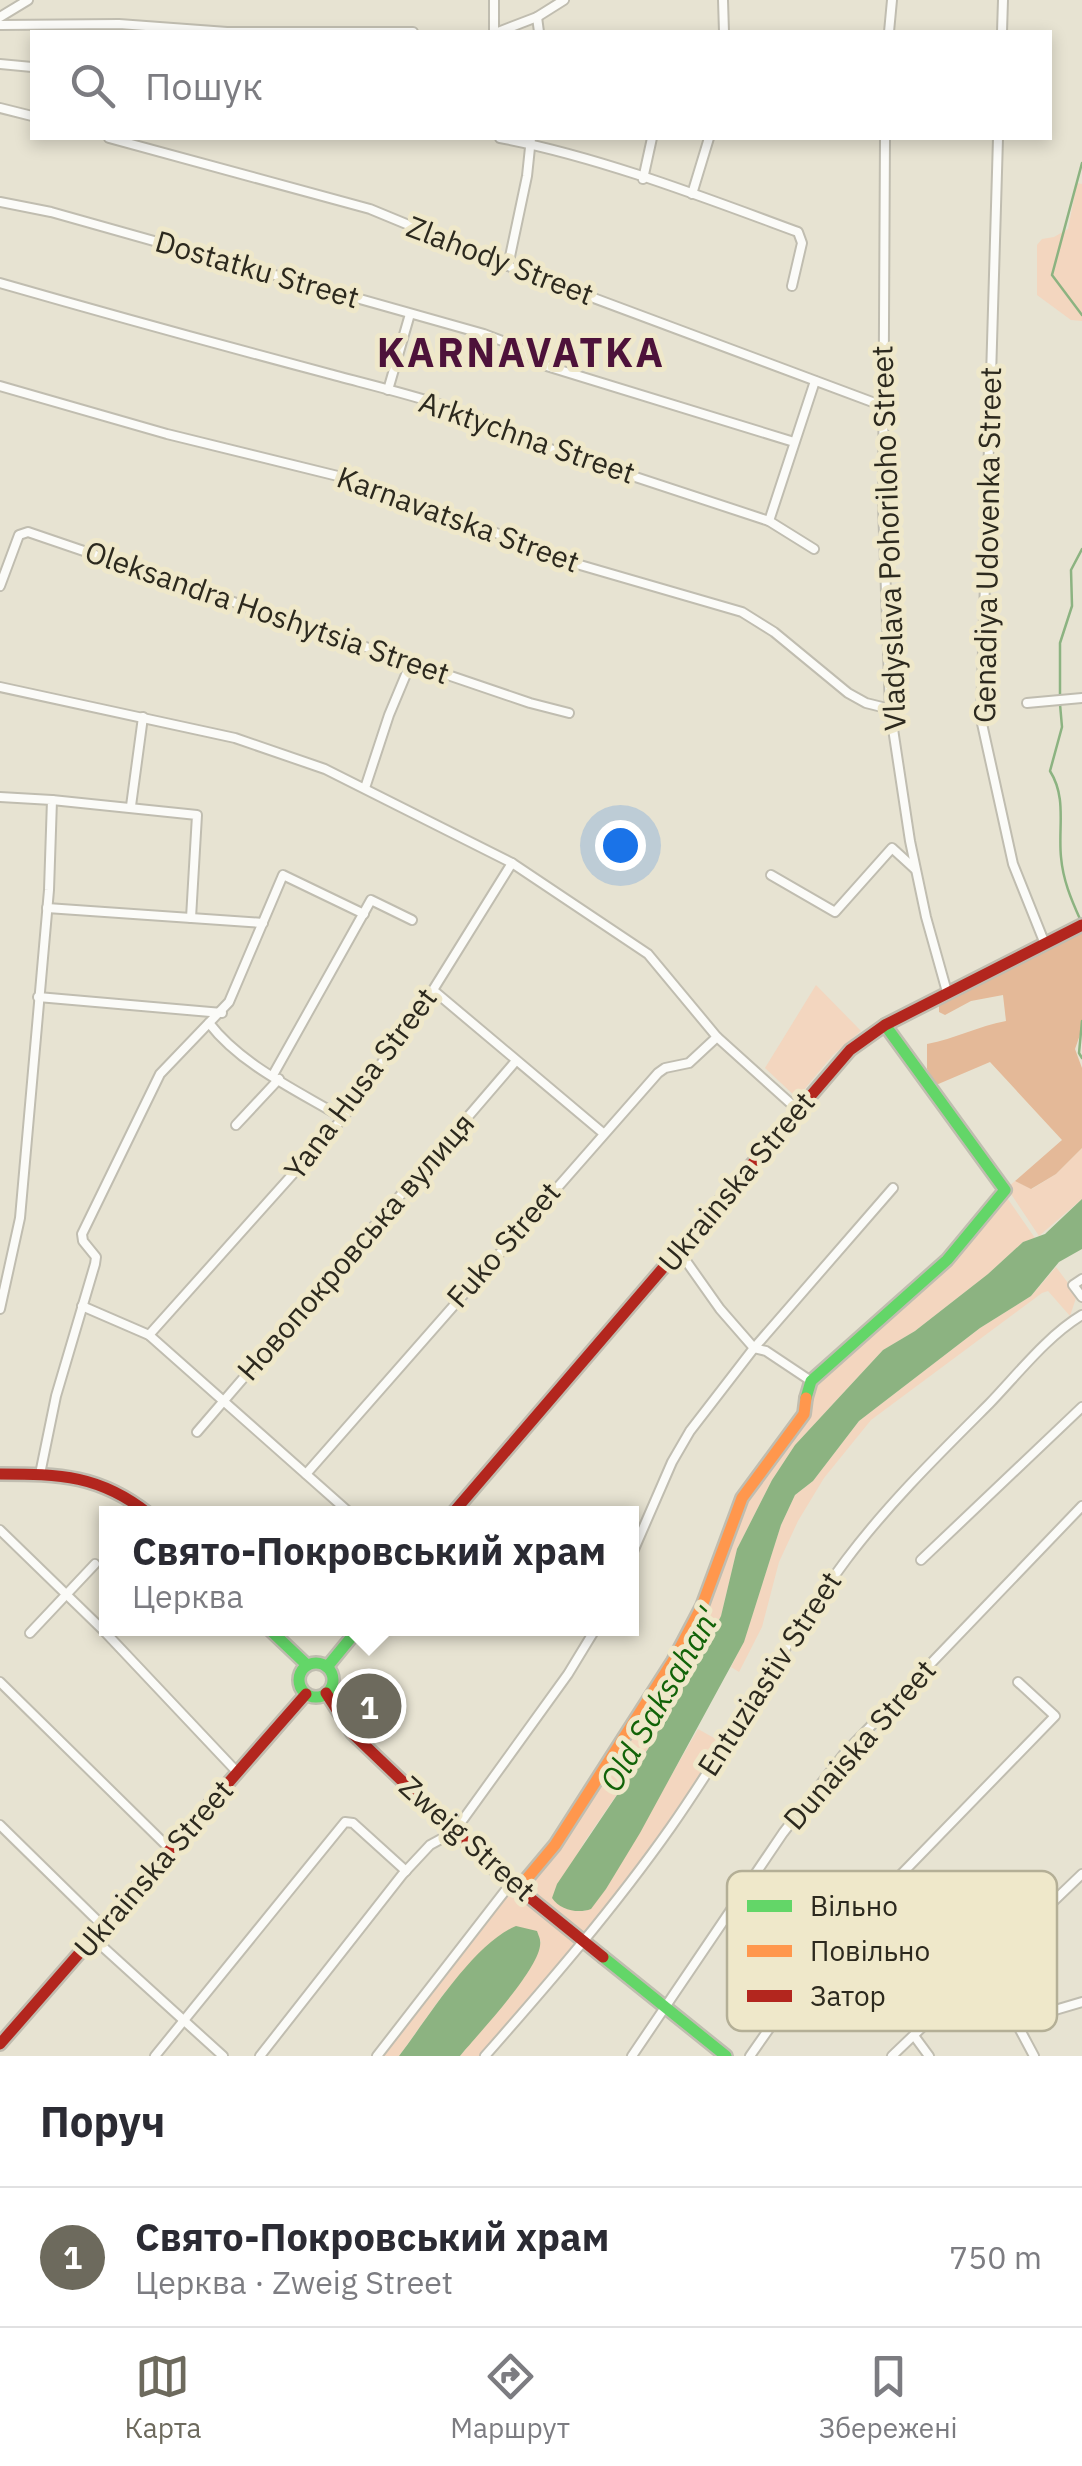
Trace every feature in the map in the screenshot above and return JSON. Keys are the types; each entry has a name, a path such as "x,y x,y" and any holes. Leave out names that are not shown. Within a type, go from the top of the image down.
{"street":[{"path":"0,16 28,0"},
{"path":"494,0 496,30"},
{"path":"501,30 564,0"},
{"path":"724,0 724,30"},
{"path":"890,30 892,0"},
{"path":"1002,30 1003,0"},
{"path":"537,16 540,30"},
{"path":"0,25 120,24 201,30"},
{"path":"0,64 30,67"},
{"path":"0,108 30,116"},
{"name":"Zlahody Street","path":"116,140 370,209 508,266 883,406"},
{"path":"508,266 531,140 798,232 802,244 792,286"},
{"path":"643,179 652,140"},
{"path":"692,194 708,140"},
{"name":"Vladyslava Pohoriloho Street","path":"886,140 882,505 890,709 916,869 947,992"},
{"name":"Genadiya Udovenka Street","path":"998,140 981,719 1013,864 1045,944"},
{"name":"Dostatku Street","path":"0,202 51,212 484,334 518,347 540,364 794,442"},
{"name":"Arktychna Street","path":"0,283 470,416 528,442 769,521 814,549"},
{"path":"388,390 410,314"},
{"path":"769,521 815,381"},
{"name":"Karnavatska Street","path":"0,386 167,434 362,482 580,565 742,612 774,632 848,693 890,709"},
{"name":"Oleksandra Hoshytsia Street","path":"0,586 19,535 28,532 568,713"},
{"path":"366,788 389,715 412,660"},
{"path":"0,688 235,738 325,768 512,862 648,954 718,1037 798,1110"},
{"path":"1026,703 1082,698"},
{"path":"131,806 143,716"},
{"path":"0,797 131,806 197,816 191,918"},
{"path":"0,1309 20,1218 47,908 52,800"},
{"path":"771,875 835,912 892,848 916,869"},
{"name":"Yana Husa Street","path":"149,1335 342,1118 433,990 512,862"},
{"path":"40,1474 56,1396 95,1264 96,1257 83,1241 91,1212 160,1074 222,1013 283,875 364,914"},
{"path":"236,1125 276,1077 371,900 412,920"},
{"path":"47,908 264,923"},
{"name":"Ukrainska Street","path":"458,1506 850,1050 885,1025 1082,925"},
{"path":"433,990 603,1133"},
{"path":"38,997 222,1013"},
{"path":"209,1023 218,1035 276,1077 342,1118"},
{"path":"378,2056 515,1885 555,1845 632,1729 702,1606 742,1498 804,1414 812,1381 947,1260 1004,1190 885,1025"},
{"name":"Fuko Street","path":"306,1474 662,1070 689,1063 718,1037"},
{"name":"Новопокровська вулиця","path":"197,1432 515,1062"},
{"path":"639,1538 690,1431 754,1348 893,1188"},
{"path":"678,1250 754,1348 766,1351 812,1381"},
{"path":"1078,1282 1082,1297"},
{"path":"82,1306 149,1335 342,1506"},
{"name":"Entuziastiv Street","path":"485,2056 672,1825 846,1559 888,1508 959,1434 1050,1341 1082,1316"},
{"path":"921,1560 1082,1407"},
{"path":"0,1474 71,1475 102,1483 139,1506"},
{"name":"Dunaiska Street","path":"757,1871 844,1754 1082,1506"},
{"path":"0,1530 99,1629"},
{"path":"30,1633 95,1564"},
{"path":"105,1636 238,1774"},
{"path":"276,1636 307,1666"},
{"path":"327,1667 353,1636"},
{"path":"260,2056 406,1871 430,1845 454,1832 558,1689 591,1636"},
{"path":"317,1663 327,1667 333,1680 326,1694 306,1694 299,1680 307,1666 317,1663"},
{"path":"0,1682 170,1849"},
{"path":"904,1871 1055,1716 1018,1682"},
{"name":"Ukrainska Street","path":"0,2044 306,1694"},
{"name":"Zweig Street","path":"326,1694 352,1733 454,1832 726,2056"},
{"path":"155,2056 345,1822 353,1822 406,1871"},
{"path":"0,1825 103,1926"},
{"path":"1057,1898 1082,1874"},
{"name":"Dunaiska Street","path":"632,2056 727,1914"},
{"path":"93,1938 224,2056"},
{"path":"1057,2009 1082,2002"},
{"path":"750,2056 767,2031"},
{"path":"892,2056 920,2031"},
{"path":"1023,2031 1034,2056"},
{"path":"914,2037 929,2056"}],"shaded area":[{"path":"1077,183 1082,184 1082,321 1071,320 1037,295 1037,245 1042,239 1068,229"},
{"path":"1082,932 1082,1029 1075,1049 1082,1068 1082,1148 1056,1174 1031,1189 1015,1181 1062,1140 990,1062 936,1085 927,1069 927,1044 1006,1021 1003,995 971,1001 945,1015 939,1012 939,1003"},
{"path":"816,985 861,1031 833,1055 797,1098 765,1068"},
{"path":"1082,1148 1082,1199 1039,1236 1007,1188 1015,1181 1032,1189 1056,1174"},
{"path":"1003,1192 1035,1238 1023,1242 915,1331 883,1350 795,1445 772,1480 737,1549 721,1616 706,1646 648,1749 585,1841 552,1898 585,1911 606,1889 698,1729 723,1743 672,1825 585,1942 485,2056 460,2056 528,1972 541,1941 477,1957 442,1996 399,2056 377,2056 504,1891 519,1888 555,1845 673,1661 742,1498 804,1414 807,1390 947,1260"},
{"path":"1082,1199 1082,1249 1059,1262 1031,1296 980,1328 859,1421 813,1481 795,1495 781,1525 744,1642 640,1833 591,1909 564,1908 552,1898 557,1884 648,1749 706,1646 721,1616 737,1549 772,1480 795,1445 883,1350 915,1331 1023,1242 1045,1234"},
{"path":"1056,1267 1077,1295 1070,1316 1048,1291 1042,1293 871,1420 824,1478 798,1521 779,1562 762,1627 739,1672 731,1667 744,1641 781,1525 795,1495 813,1481 859,1421 980,1328 1031,1296"},
{"path":"516,1926 537,1931 540,1944 536,1958 518,1987 460,2056 399,2056 468,1965 500,1935"}],"waterway":[{"path":"1082,163 1052,275 1082,315"},
{"path":"1060,696 1060,643 1072,606 1071,570 1082,549"},
{"path":"1060,704 1062,727 1050,771 1060,802 1064,874 1080,919"},
{"path":"1082,1021 1082,1058"}],"traffic: fast":[{"path":"806,1398 811,1381 947,1260 1005,1190 885,1025"},
{"path":"276,1636 307,1665"},
{"path":"327,1667 352,1636"},
{"path":"316,1663 328,1668 333,1680 328,1692 316,1697 304,1692 299,1680 304,1668 316,1663"},
{"path":"603,1957 726,2056"}],"traffic: slow":[{"path":"519,1888 555,1845 673,1661 702,1606 742,1498 804,1414 806,1398"}],"traffic: jam":[{"path":"459,1506 850,1050 885,1025 1082,925"},
{"path":"0,1474 79,1479 113,1491 138,1506"},
{"path":"326,1693 352,1733 492,1867 603,1957"},
{"path":"0,2044 306,1694"}],"place":[{"name":"Свято-Покровський храм","path":"369,1706"}],"district":[{"name":"KARNAVATKA","path":"521,353"}],"water label":[{"name":"Old Saksahan'","path":"660,1700"}]}
